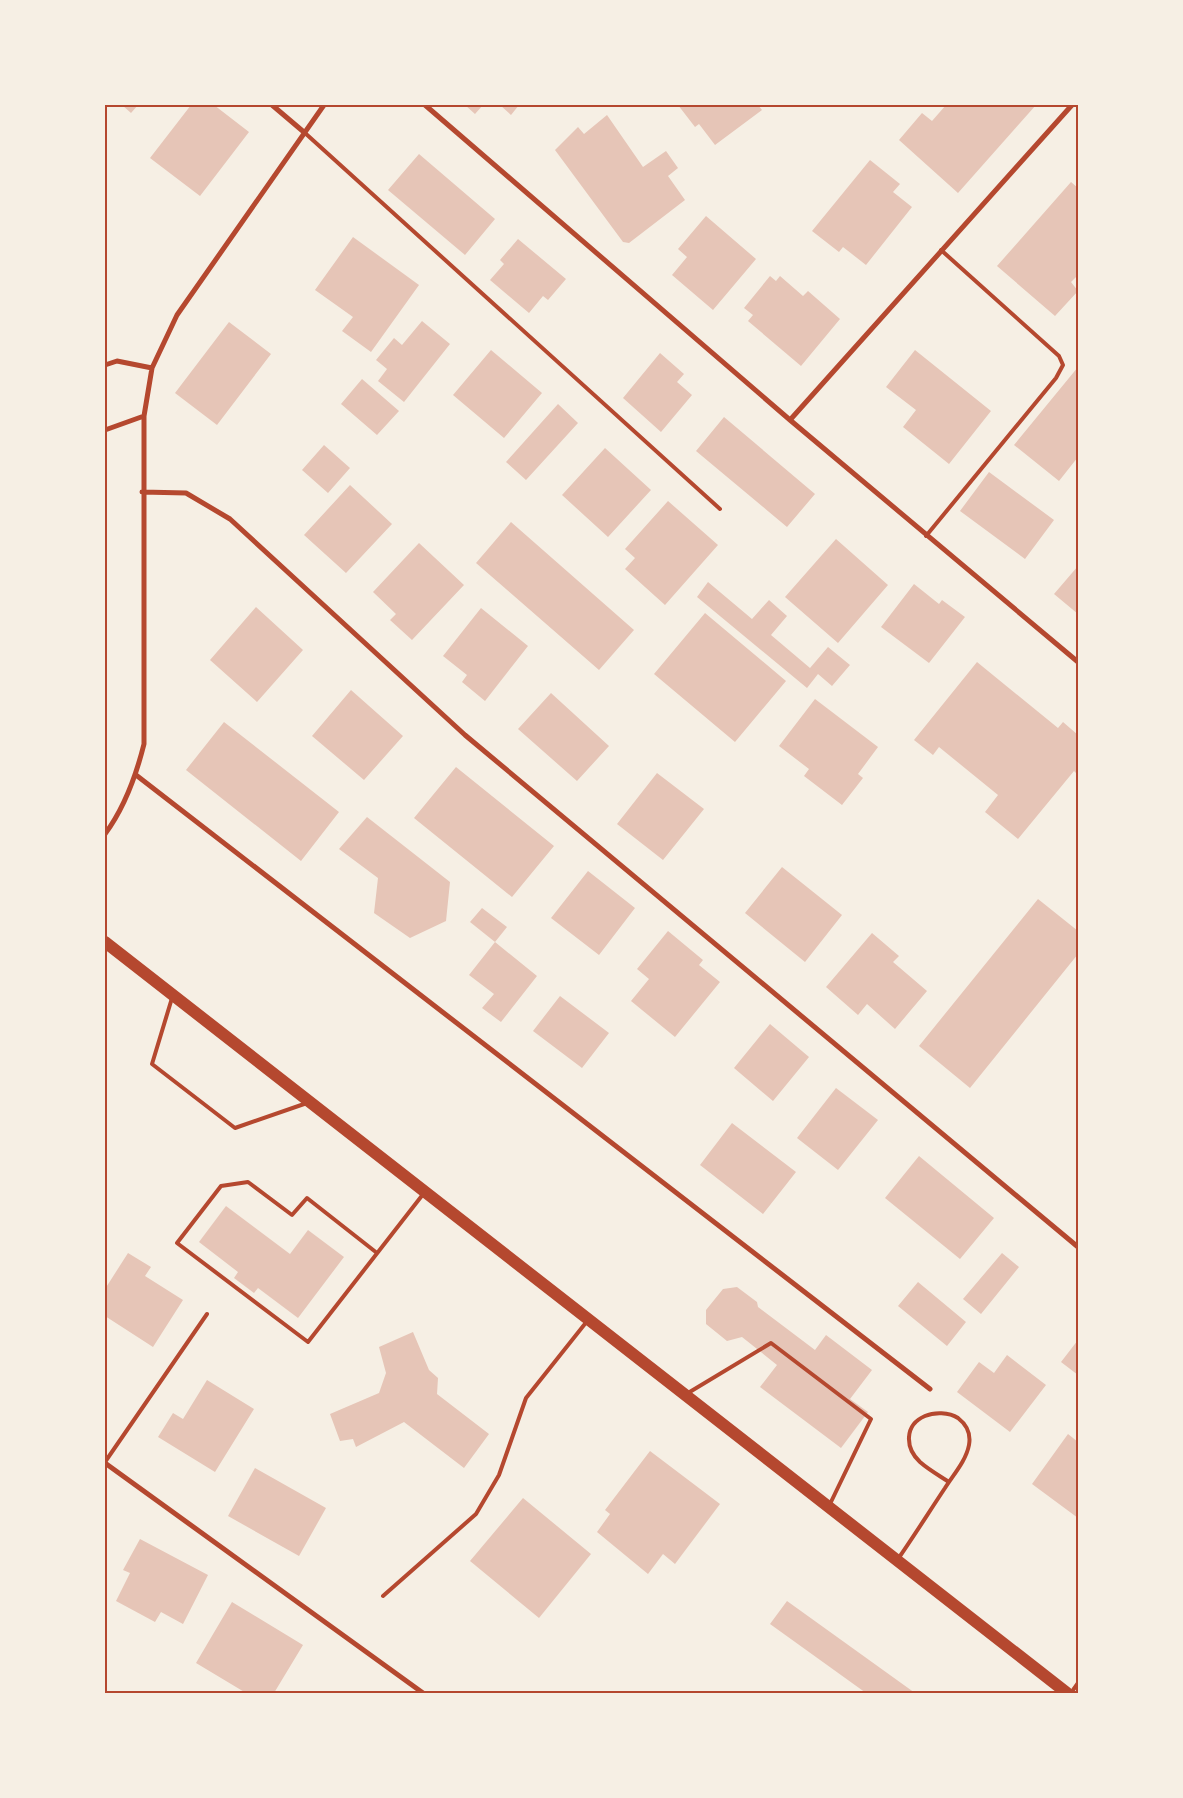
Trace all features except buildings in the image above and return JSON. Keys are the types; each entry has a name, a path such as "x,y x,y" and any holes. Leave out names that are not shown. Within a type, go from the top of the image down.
{"main road":[{"path":"105,942 1067,1693"}],"street":[{"path":"272,105 305,134"},
{"path":"105,834 123,804 136,775 144,744 142,492 144,416 152,368 178,315 324,105"},
{"path":"425,105 790,420 1078,662"},
{"path":"790,420 1072,105"},
{"path":"105,365 117,361 152,368"},
{"path":"105,430 144,416"},
{"path":"142,492 186,493 230,519 465,735 1078,1246"},
{"path":"136,775 930,1389"},
{"path":"105,1462 424,1693"}],"lane":[{"path":"305,134 720,509"},
{"path":"926,536 1056,378 1063,365 1059,356 941,250"},
{"path":"173,996 152,1064 235,1128 310,1102"},
{"path":"377,1253 307,1198 292,1215 248,1182 221,1186 177,1243 308,1342 377,1253 425,1191"},
{"path":"105,1462 207,1314"},
{"path":"383,1596 476,1514 499,1475 526,1398 589,1319"},
{"path":"686,1395 771,1342 871,1419 829,1506"},
{"path":"897,1561 949,1482 964,1458 969,1444 967,1427 952,1415 932,1413 916,1420 910,1428 909,1441 920,1462 949,1482"},
{"path":"1071,1693 1078,1684"}]}
